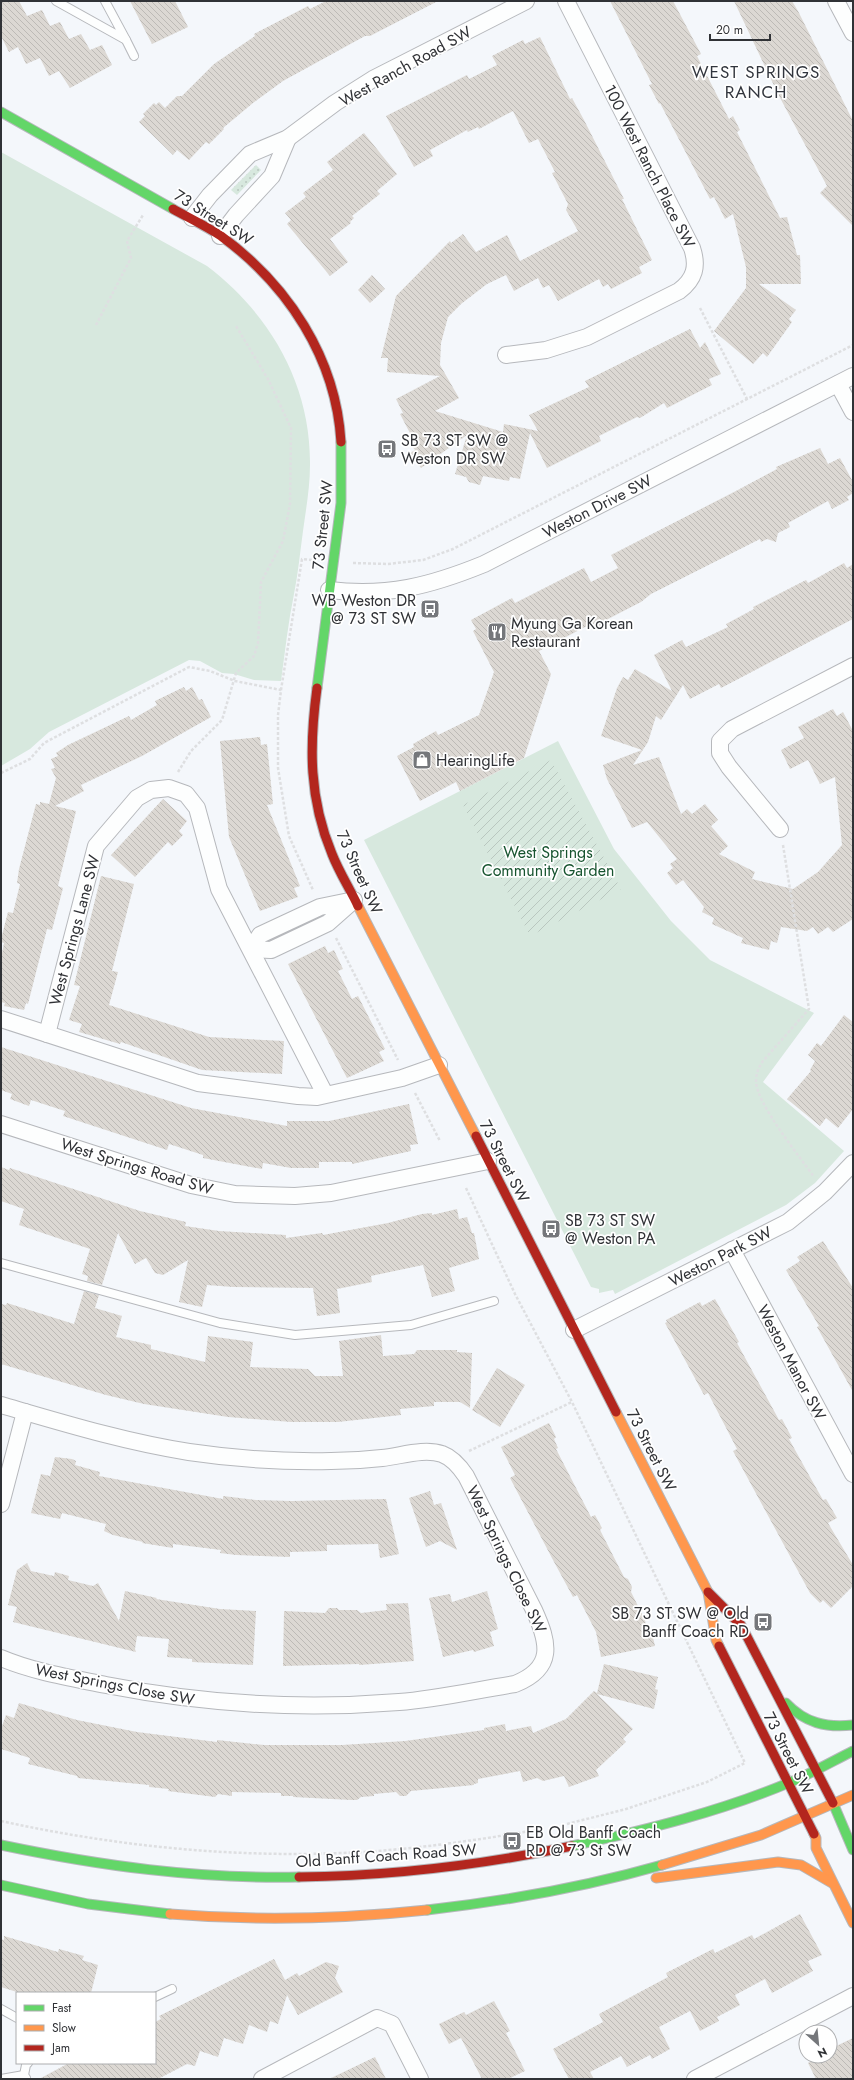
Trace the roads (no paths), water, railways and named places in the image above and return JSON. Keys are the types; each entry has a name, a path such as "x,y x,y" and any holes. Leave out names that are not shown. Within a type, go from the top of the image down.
{"street":[{"name":"West Ranch Road SW","path":"192,218 210,195 250,154 288,138 367,83 526,1"},
{"name":"100 West Ranch Place SW","path":"506,355 546,350 587,337 679,291 690,281 695,268 694,254 689,242 566,1"},
{"path":"836,1 853,33"},
{"name":"73 Street SW","path":"1,112 192,218 220,236 250,258 274,282 296,310 309,330 330,379 336,402 342,444 342,480 319,664 311,761 316,803 332,854 354,900 708,1592 716,1640 816,1838 816,1848 853,1923"},
{"path":"220,236 236,215 272,176 288,138"},
{"name":"Weston Drive SW","path":"329,590 350,592 395,591 448,579 484,564 853,376"},
{"path":"838,384 853,412"},
{"path":"780,829 729,767 720,753 720,741 732,729 853,666"},
{"name":"West Springs Lane SW","path":"47,1034 96,846 137,798 151,790 169,788 186,794 197,808 219,889 251,949"},
{"path":"325,1094 251,949 271,950 321,927 328,923 354,900"},
{"path":"1,1019 198,1083 298,1096 317,1097 402,1078 439,1065"},
{"name":"West Springs Road SW","path":"1,1124 191,1185 235,1194 295,1196 331,1193 488,1161"},
{"name":"Weston Park SW","path":"574,1330 788,1222 825,1192 853,1163"},
{"name":"Weston Manor SW","path":"732,1250 853,1474"},
{"path":"1,1405 25,1412 1,1504"},
{"name":"West Springs Close SW","path":"1,1658 25,1666 77,1679 140,1692 199,1700 290,1705 344,1705 400,1702 459,1694 515,1684 523,1681 538,1669 543,1660 547,1644 545,1633 466,1476 461,1467 451,1458 430,1452 346,1461 291,1461 234,1458 188,1452 133,1441 25,1412"},
{"name":"73 Street SW","path":"708,1592 741,1625 834,1805 853,1850"},
{"path":"776,1692 795,1712 810,1722 828,1727 853,1725"},
{"name":"Old Banff Coach Road SW","path":"1,1845 64,1858 134,1869 211,1876 287,1878 357,1876 418,1871 495,1862 564,1849 618,1836 731,1803 788,1783 853,1751"},
{"path":"574,1888 618,1878 719,1848 783,1826 804,1816 834,1805 853,1795"},
{"path":"1,1885 42,1896 178,1916 282,1919 375,1916 428,1911 574,1888 772,1862 801,1866 832,1883"},
{"path":"694,2079 853,1996"},
{"path":"262,2079 377,2018 392,2024 420,2079"}],"lane":[{"path":"56,1 126,40"},
{"path":"105,1 134,56"},
{"path":"1,1263 220,1323 295,1335 411,1325 494,1301"},
{"path":"156,1997 172,1989"},
{"path":"1,2008 16,2017"},
{"path":"1,2079 25,2077 27,2064"}],"place":[{"name":"SB 73 ST SW @ Weston DR SW","path":"387,449"},
{"name":"WB Weston DR @ 73 ST SW","path":"430,609"},
{"name":"Myung Ga Korean Restaurant","path":"497,632"},
{"name":"HearingLife","path":"422,760"},
{"name":"SB 73 ST SW @ Weston PA","path":"551,1229"},
{"name":"SB 73 ST SW @ Old Banff Coach RD","path":"763,1622"},
{"name":"EB Old Banff Coach RD @ 73 St SW","path":"512,1841"}],"district":[{"name":"WEST SPRINGS RANCH","path":"756,82"}],"park label":[{"name":"West Springs Community Garden","path":"548,861"}]}
